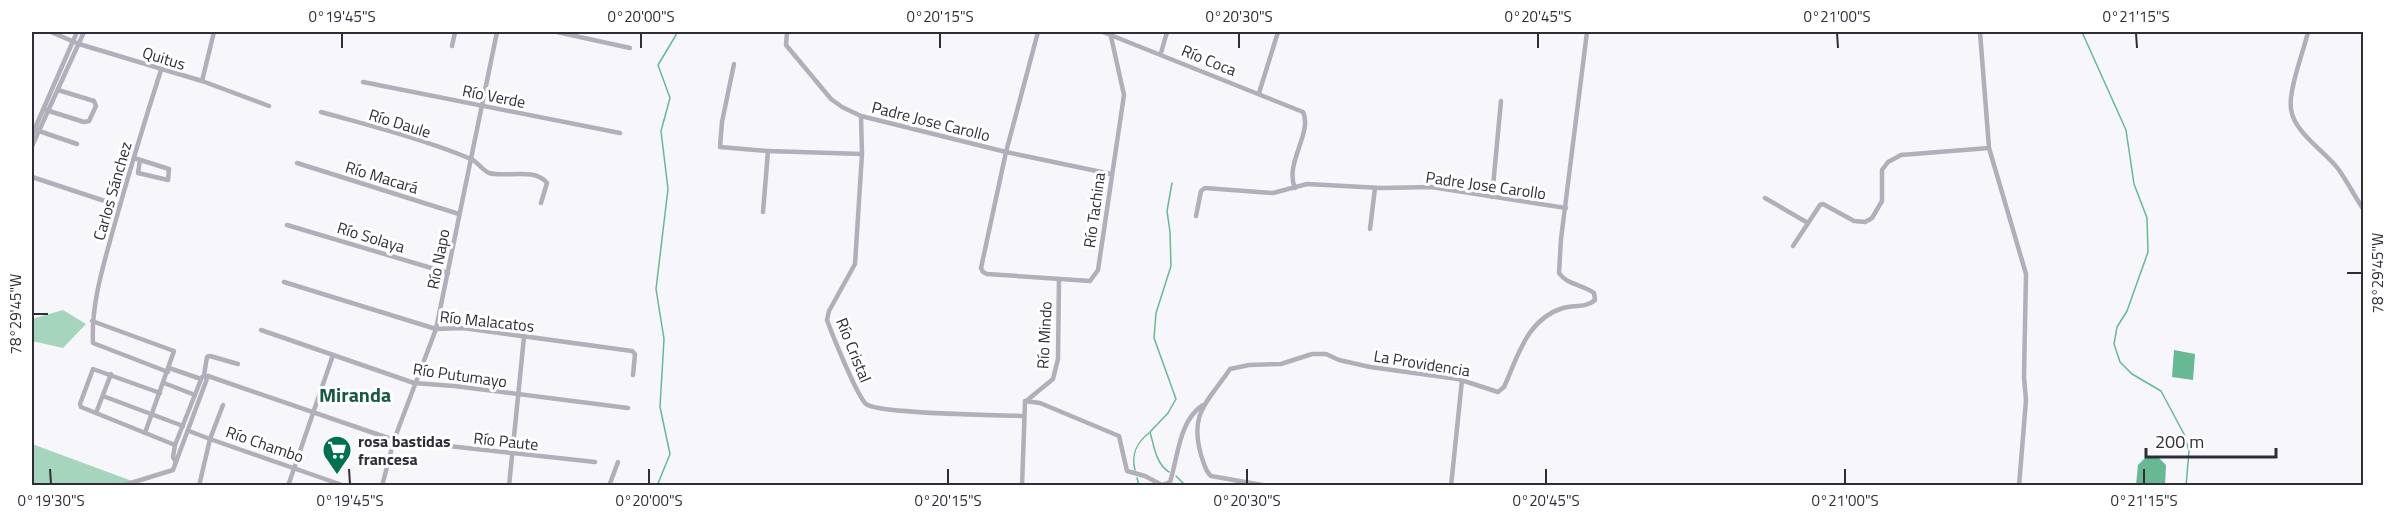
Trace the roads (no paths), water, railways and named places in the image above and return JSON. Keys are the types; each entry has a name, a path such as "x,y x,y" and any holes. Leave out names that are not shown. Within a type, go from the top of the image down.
{"street":[{"name":"Quitus","path":"51,32 72,42 202,81 269,106"},
{"path":"46,110 77,32"},
{"path":"32,146 35,132 58,90 84,32"},
{"path":"202,81 214,32"},
{"path":"452,46 455,32"},
{"name":"Río Napo","path":"382,486 394,440 436,329 497,32"},
{"path":"557,32 630,48"},
{"name":"Padre Jose Carollo","path":"787,32 785,42 787,48 817,84 842,107 861,116 1006,152 1112,174"},
{"path":"1006,152 1038,32"},
{"name":"Río Coca","path":"1103,32 1259,93 1305,114 1305,125 1291,176 1295,188"},
{"path":"1161,54 1167,32"},
{"path":"1259,93 1278,32"},
{"name":"La Providencia","path":"1268,486 1232,483 1211,476 1205,467 1197,439 1198,414 1230,369 1250,365 1281,364 1312,354 1326,354 1339,360 1370,367 1462,380 1495,391 1502,391 1530,329 1541,319 1566,307 1588,304 1594,300 1594,293 1587,288 1566,281 1559,273 1587,32"},
{"path":"1980,32 1989,148 2026,274 2024,377 2026,400 2019,486"},
{"path":"2308,32 2291,96 2290,109 2304,133 2339,170 2364,210"},
{"name":"Río Tachina","path":"1006,152 981,268 983,272 1090,281 1095,278 1124,95 1110,33"},
{"path":"734,64 722,122 720,147 862,154"},
{"name":"Carlos Sánchez","path":"92,321 104,262 160,70"},
{"name":"Río Verde","path":"363,82 620,133"},
{"path":"46,110 84,122 89,121 96,106 94,101 58,90"},
{"path":"1492,197 1501,101"},
{"name":"Río Daule","path":"321,112 472,159 490,173 514,173 545,180 547,186 541,203"},
{"name":"Río Cristal","path":"861,116 862,154 855,264 829,311 827,320 860,396 870,407 923,412 1023,416"},
{"path":"35,132 77,144"},
{"path":"1793,246 1823,204 1854,221 1865,222 1872,218 1882,201 1882,170 1888,162 1901,155 1989,148"},
{"path":"763,212 768,151"},
{"path":"134,158 170,169 168,180 138,173 140,160"},
{"name":"Río Macará","path":"297,163 459,214"},
{"path":"32,177 120,206"},
{"name":"Padre Jose Carollo","path":"1196,216 1201,191 1205,188 1273,193 1306,184 1375,188 1442,188 1566,208"},
{"path":"1370,229 1375,188"},
{"path":"1765,198 1808,223"},
{"name":"Río Solaya","path":"288,225 448,273"},
{"name":"Río Mindo","path":"1025,401 1053,379 1058,359 1059,279"},
{"name":"Río Malacatos","path":"284,282 436,329 463,328 634,352 633,375"},
{"path":"92,321 174,351 145,433"},
{"name":"Río Paute","path":"92,321 93,343 168,370 204,377 314,411 394,440 595,462"},
{"name":"Río Putumayo","path":"261,330 414,383 628,408"},
{"path":"509,486 524,337"},
{"path":"288,486 333,355"},
{"path":"121,486 173,470 189,431 204,377 207,357 238,364"},
{"path":"160,393 95,368 92,369 80,404 81,407 175,446"},
{"path":"96,413 111,374"},
{"path":"176,462 173,457 175,446 204,377"},
{"path":"1451,486 1462,380"},
{"path":"164,382 195,395"},
{"path":"103,396 183,426"},
{"path":"1022,486 1025,401 1040,403 1119,436 1122,439 1127,471 1145,476 1162,485 1170,482 1177,450 1193,413 1203,405"},
{"path":"199,486 210,439 223,405"},
{"name":"Río Chambo","path":"189,431 345,486"},
{"path":"609,486 618,462"}],"waterway":[{"path":"657,486 670,454 660,407 664,339 656,289 668,189 661,131 670,98 658,65 676,35 675,32"},
{"path":"2082,32 2126,130 2134,184 2147,218 2148,252 2127,311 2117,327 2114,344 2120,362 2132,374 2161,391 2184,434 2189,451 2186,486"},
{"path":"1169,472 1158,460 1150,432 1168,413 1176,399 1154,338 1156,313 1171,266 1167,211 1172,183"},
{"path":"1135,470 1136,449 1149,433"},
{"path":"1176,476 1186,486"},
{"path":"1137,478 1139,486"}],"place":[{"name":"rosa bastidas francesa","path":"337,476"}],"district":[{"name":"Miranda","path":"355,394"}]}
